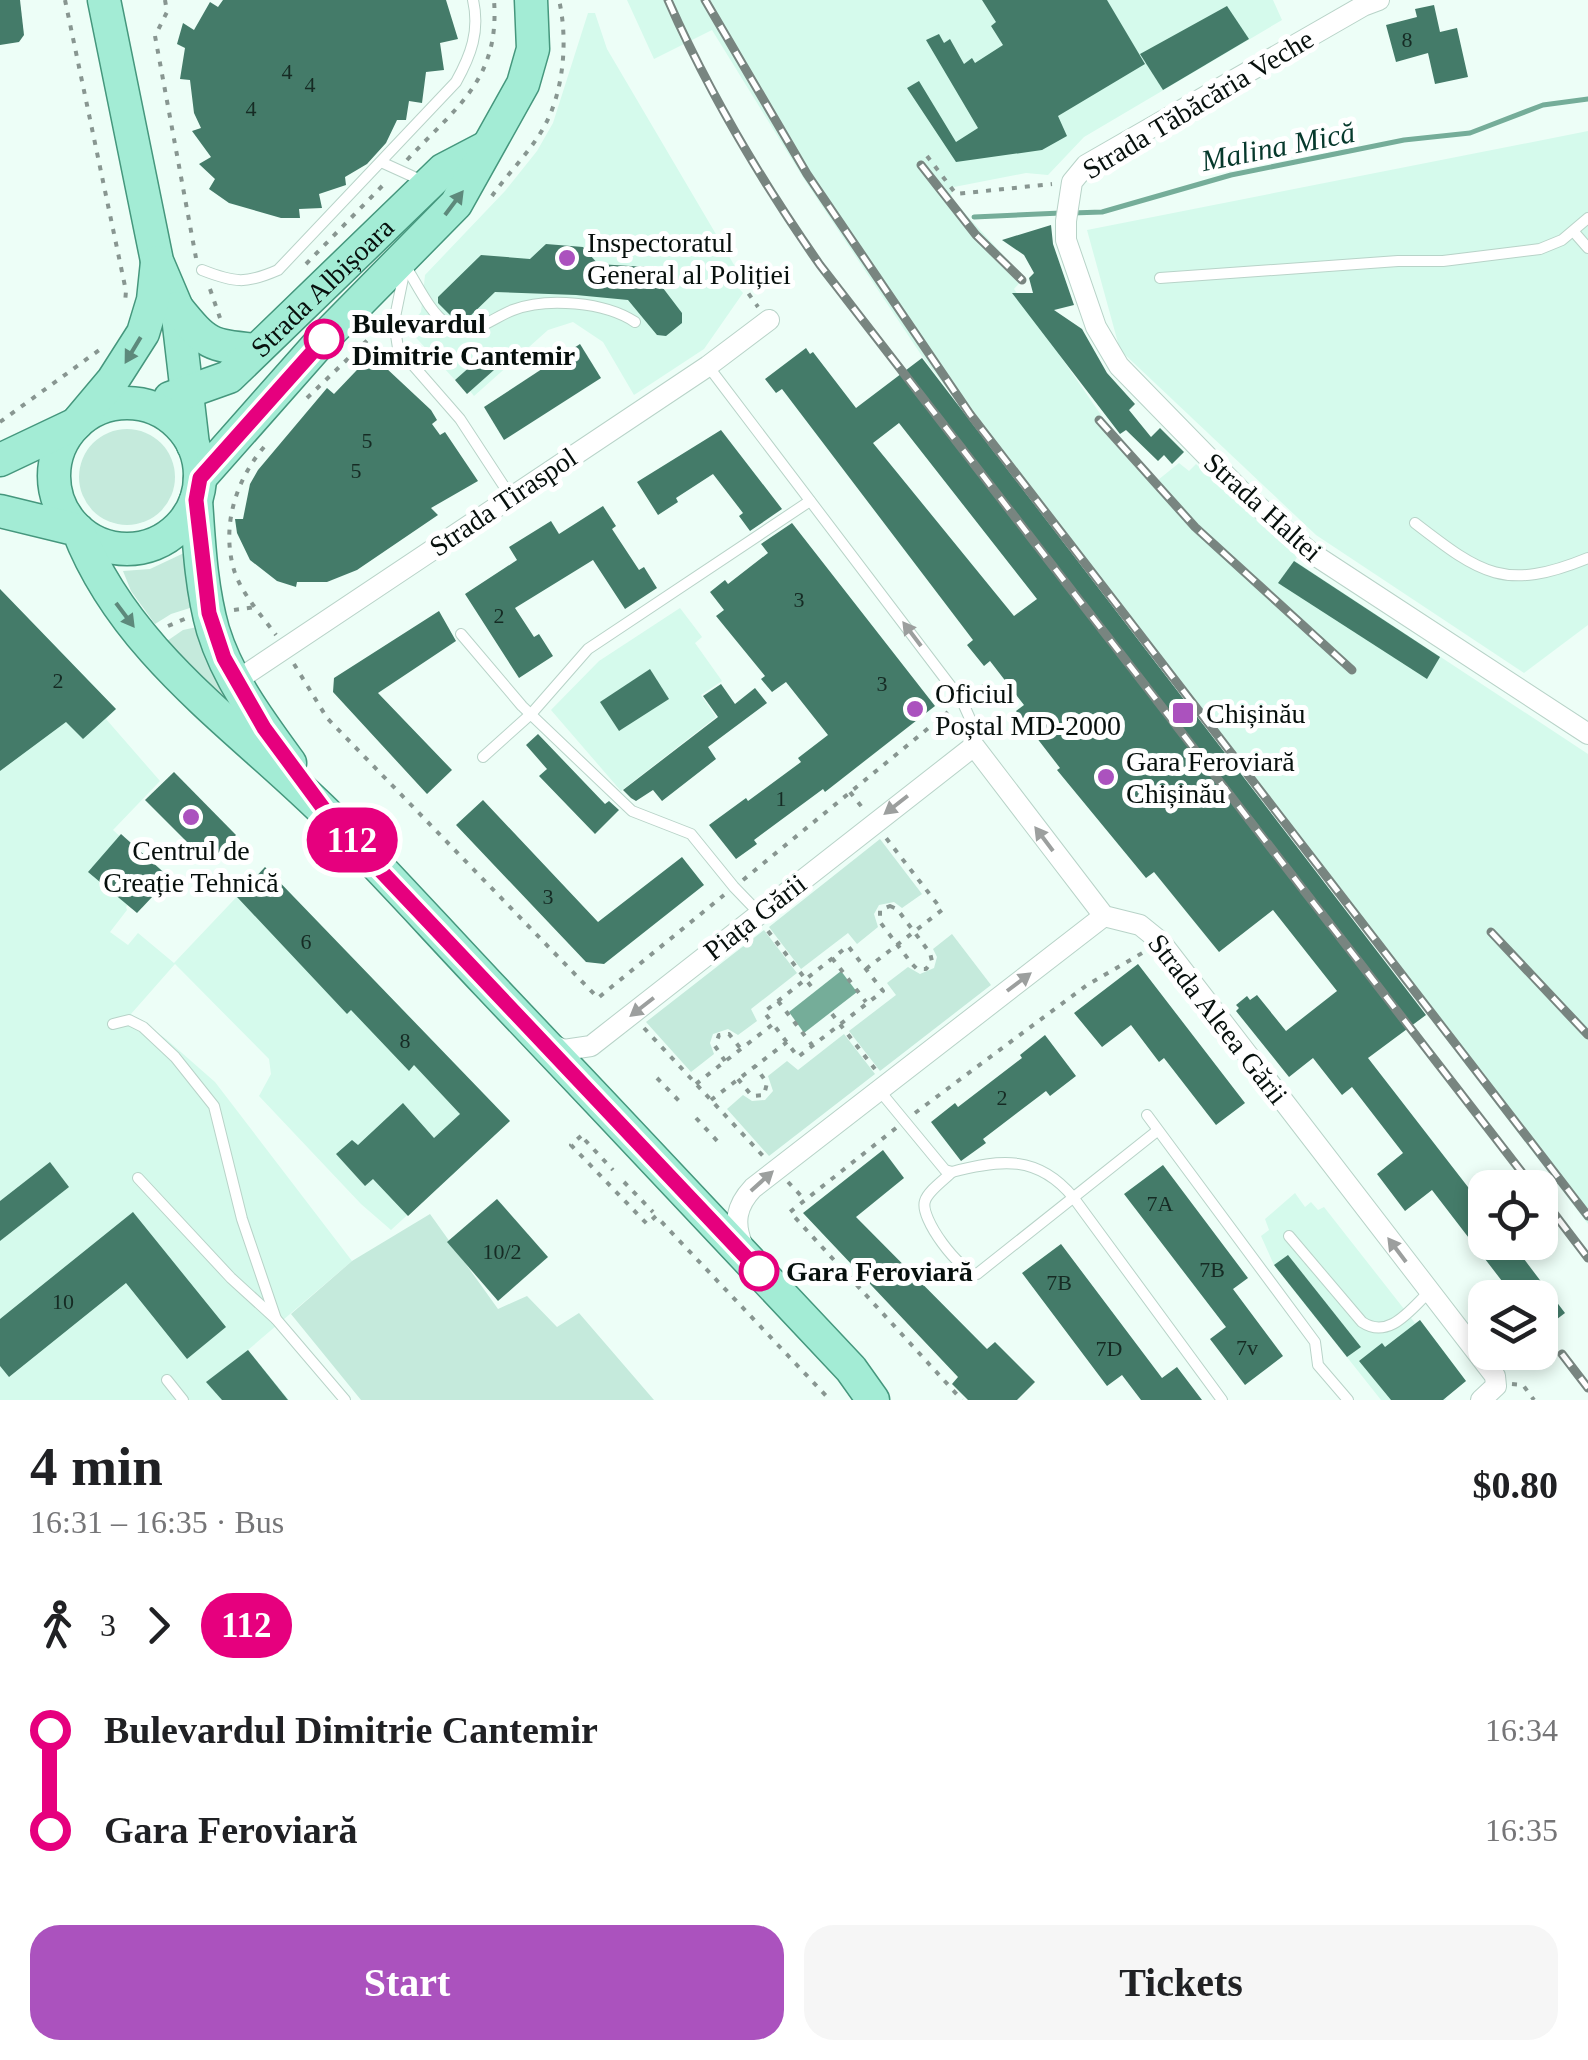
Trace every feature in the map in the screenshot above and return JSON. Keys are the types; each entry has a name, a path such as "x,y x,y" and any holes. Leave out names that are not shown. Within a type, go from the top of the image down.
{"main road":[{"path":"104,0 157,261 177,308 201,338 215,346 256,350"},
{"name":"Strada Albișoara","path":"196,475 324,339 408,259 456,204 524,84 533,49 532,0"},
{"name":"Strada Albișoara","path":"144,405 229,377 443,170 487,147"},
{"path":"157,261 143,332 113,380 60,448 54,476 59,502 78,530 100,578 126,618 226,724 329,816 851,1368 873,1400"},
{"path":"177,308 209,613 236,681 264,728 329,816"},
{"path":"0,460 76,424 100,408 129,403 144,405 170,418 196,475 175,531 137,548 110,547 78,530 0,511"},
{"path":"851,1368 886,1389 896,1400"}],"street":[{"name":"Strada Tăbăcăria Veche","path":"1071,188 1086,165 1378,0"},
{"name":"Strada Haltei","path":"1071,188 1066,221 1069,249 1096,327 1110,353 1155,406 1310,552 1588,734"},
{"name":"Strada Tiraspol","path":"236,681 708,366 762,312"},
{"path":"753,1265 736,1227 743,1199 878,1082 1104,916 974,746"},
{"name":"Piața Gării","path":"530,1028 564,1050 591,1046 762,919 974,746"},
{"name":"Strada Aleea Gării","path":"1104,916 1140,925 1162,942 1498,1383"},
{"path":"1482,1400 1498,1383"}],"lane":[{"path":"202,270 233,282 259,279 278,270 456,82 472,54 476,28 473,0"},
{"path":"380,162 428,184"},
{"path":"1160,278 1462,260 1540,249 1574,232 1588,218"},
{"path":"1574,232 1588,248"},
{"path":"408,259 441,319 458,329 486,326 510,310 551,305 603,308 620,312 635,322"},
{"path":"408,259 394,322 398,348 460,419 511,496"},
{"path":"708,366 962,700 976,732 974,746"},
{"path":"483,757 532,713 588,649 810,501"},
{"path":"1415,524 1462,560 1501,576 1550,572 1588,558"},
{"path":"461,634 532,713 632,811 691,834 762,919"},
{"path":"114,1024 129,1020 143,1027 175,1057 214,1106 242,1220 276,1319"},
{"path":"878,1082 938,1164 952,1172"},
{"path":"1147,1115 1315,1342 1318,1365 1348,1400"},
{"path":"1157,1131 1073,1198 985,1270 977,1274 968,1273 928,1222 924,1206 925,1198 952,1172 990,1164 1021,1164 1051,1174 1073,1198 1222,1400"},
{"path":"138,1178 276,1319 345,1400"},
{"path":"1289,1236 1370,1328 1389,1327 1429,1292"},
{"path":"167,1380 183,1400"}],"path":[{"path":"65,0 126,291 124,306"},
{"path":"165,0 167,12 156,36 196,258 222,325"},
{"path":"294,276 465,100 484,74 492,44 494,0"},
{"path":"926,156 956,194 1071,188"},
{"path":"741,282 762,312"},
{"path":"0,422 114,339"},
{"path":"235,572 327,718 598,998 985,685"},
{"path":"224,611 256,607"},
{"path":"160,632 195,616"},
{"path":"850,792 868,814"},
{"path":"866,969 942,910 883,834"},
{"path":"883,908 895,908 914,932 932,956 926,968 915,967 878,916 883,908"},
{"path":"762,919 814,990"},
{"path":"962,1400 790,1212 1087,984 1162,942"},
{"path":"848,946 883,991 798,1057 764,1012 806,979 848,946"},
{"path":"832,958 867,1004"},
{"path":"609,989 616,998"},
{"path":"778,1000 812,1046"},
{"path":"832,1014 878,1082"},
{"path":"640,1024 767,1160"},
{"path":"696,1084 773,1024"},
{"path":"725,1062 715,1046 719,1036 730,1034 742,1048"},
{"path":"711,1100 787,1042"},
{"path":"738,1079 752,1096 764,1095 767,1083 755,1066"},
{"path":"657,1078 682,1103"},
{"path":"696,1118 720,1144"},
{"path":"613,1170 583,1138 571,1145 648,1224 656,1216 830,1400"},
{"path":"784,1178 805,1200"},
{"path":"624,1182 652,1212"},
{"path":"1498,1383 1523,1385 1534,1400"}],"shaded area":[{"path":"627,0 1273,0 1282,20 1084,137 1048,175 1026,173 954,187 950,197 1024,278 1014,289 1108,425 1158,480 1179,463 1189,471 1196,464 1297,557 1295,561 1588,754 1588,1224 1558,1185 1558,1170 1547,1170 922,356 804,179 712,30 654,59"},
{"name":"Inspectoratul General al Poliției","path":"588,13 595,13 607,49 740,275 735,284 743,293 704,349 634,395 603,342 573,322 548,330 474,396 470,391 494,370 482,356 455,380 407,328 421,312 425,275 505,191 537,151 553,123"},
{"path":"1588,131 1588,625 1524,673 1316,535 1120,350 1087,230"},
{"path":"127,429 145,433 161,443 171,459 175,477 171,495 161,511 145,521 127,525 109,521 93,511 83,495 79,477 83,459 93,443 109,433"},
{"path":"184,553 193,607 155,624 131,591 123,571 150,569"},
{"path":"0,589 116,709 106,719 160,781 113,830 158,871 110,932 128,945 138,933 174,963 265,867 510,1121 391,1230 361,1204 259,1096 271,1074 269,1059 175,964 131,1014 215,1082 352,1261 248,1350 289,1400 0,1400"},
{"path":"680,608 702,637 695,643 722,681 701,695 716,717 621,791 551,710 599,661"},
{"path":"197,627 230,701 225,705 167,641 183,630"},
{"path":"880,839 922,894 902,908 894,902 879,905 874,914 878,927 857,944 848,933 801,969 769,927"},
{"path":"764,930 797,973 751,1009 757,1021 738,1035 728,1029 713,1034 710,1043 714,1054 691,1072 646,1022"},
{"path":"952,934 991,985 880,1071 849,1031 896,995 887,983 908,967 920,974 934,968 937,957 933,949"},
{"path":"841,971 857,992 804,1033 789,1012"},
{"path":"844,1034 875,1074 769,1156 727,1109 743,1095 752,1101 765,1100 773,1091 768,1076 787,1061 798,1070"},
{"path":"1295,1193 1305,1207 1311,1202 1318,1210 1324,1207 1466,1381 1446,1400 1381,1400 1274,1265 1261,1236 1269,1230 1265,1219"},
{"path":"430,1214 498,1309 527,1296 557,1327 579,1313 654,1400 361,1400 291,1314 352,1261"}],"building":[{"path":"0,0 20,0 24,35 19,42 0,45"},
{"path":"223,0 446,0 458,39 440,43 444,70 426,72 422,103 409,101 406,120 397,120 386,143 367,164 345,177 346,185 319,194 322,208 299,209 300,218 281,218 229,203 209,189 215,179 199,164 211,157 192,131 201,128 194,113 190,80 180,79 185,48 177,44 183,23 194,30 210,2 218,7"},
{"path":"982,0 1107,0 1145,64 1058,116 1067,136 1042,150 956,162 907,88 919,81 956,142 978,128 926,40 939,34 944,43 950,39 964,64 972,58 975,63 1003,45 991,26 996,22"},
{"path":"1434,5 1440,32 1457,28 1468,77 1435,84 1428,53 1396,62 1386,25 1417,17 1415,9"},
{"path":"1227,6 1249,39 1163,90 1140,54"},
{"path":"1051,225 1053,244 1074,305 1054,310 1082,329 1107,373 1135,404 1129,410 1151,437 1160,428 1184,452 1172,464 1164,455 1158,461 1126,430 1120,434 1012,293 1033,293 1029,278 1034,273 1024,255 1002,240"},
{"path":"546,244 583,247 598,264 647,267 682,313 682,323 666,336 657,335 628,300 576,295 495,292 465,321 452,317 438,303 438,297 481,255 530,259"},
{"path":"580,344 601,378 504,440 484,407"},
{"path":"806,348 856,408 922,358 1426,1015 1368,1058 1468,1187 1468,1237 1432,1190 1405,1211 1377,1174 1403,1153 1352,1087 1342,1095 1313,1058 1289,1077 1236,1011 1236,1005 1247,996 1250,1000 1257,995 1286,1031 1337,991 1273,910 1219,952 1154,872 1146,878 1057,770 1060,768 1016,711 1024,705 990,661 984,666 967,645 973,640 782,389 776,393 765,379","holes":["899,423 1037,599 1014,616 873,443"]},
{"path":"376,350 389,362 385,367 431,410 437,420 432,424 440,435 445,432 478,481 431,508 438,515 357,570 327,582 297,582 296,587 277,581 250,560 237,533 235,519 243,519 250,484 327,388 334,394"},
{"path":"482,356 494,370 467,394 455,380"},
{"path":"721,430 782,509 750,531 739,516 743,513 713,474 658,515 637,482"},
{"path":"603,506 616,526 612,529 639,570 644,567 657,588 625,609 593,560 515,608 534,637 539,634 553,656 519,678 465,594 517,560 509,547 551,521 559,534"},
{"path":"792,523 935,706 825,792 823,789 754,840 757,844 736,859 709,825 801,762 798,758 828,735 786,682 772,692 761,679 765,676 716,616 724,610 710,592 725,580 728,584 768,553 761,544"},
{"path":"1294,561 1440,657 1427,679 1278,583"},
{"path":"0,589 116,709 83,739 66,722 0,771"},
{"path":"439,611 456,641 378,693 452,770 427,794 333,692 334,678"},
{"path":"650,669 669,699 619,731 600,702"},
{"path":"721,684 735,704 755,688 767,703 708,747 716,759 662,801 653,790 636,801 631,798 623,790 718,717 703,696"},
{"path":"538,734 605,804 609,801 619,810 595,834 539,776 547,769 526,745"},
{"name":"Centrul de Creație Tehnică","path":"174,772 236,835 208,863 145,800"},
{"path":"483,800 598,922 682,857 704,885 604,964 586,962 456,825"},
{"path":"121,834 170,878 137,913 88,872"},
{"path":"265,867 510,1121 408,1216 373,1179 365,1186 336,1154 352,1140 358,1145 403,1103 434,1138 460,1114 414,1065 409,1071 351,1010 347,1014 237,897"},
{"path":"1138,964 1245,1103 1216,1125 1164,1058 1159,1062 1131,1025 1102,1047 1074,1013"},
{"path":"1045,1035 1076,1076 1050,1096 1046,1091 961,1161 931,1122 955,1103 958,1107 1022,1058 1020,1055"},
{"path":"883,1150 904,1178 856,1217 987,1349 995,1342 1035,1382 1017,1400 968,1400 952,1384 958,1377 803,1213"},
{"path":"50,1162 69,1187 0,1241 0,1201"},
{"path":"1163,1165 1248,1278 1233,1289 1283,1356 1245,1385 1210,1339 1226,1327 1124,1194"},
{"path":"497,1199 548,1257 498,1301 447,1242"},
{"path":"133,1212 226,1327 187,1359 126,1283 9,1377 0,1366 0,1319"},
{"path":"1061,1244 1162,1378 1177,1367 1202,1400 1141,1400 1122,1375 1107,1386 1022,1273"},
{"path":"1288,1255 1361,1347 1347,1357 1274,1265"},
{"path":"1486,1260 1525,1260 1540,1280 1501,1280"},
{"path":"1420,1320 1466,1381 1443,1400 1391,1400 1359,1361"},
{"path":"248,1350 288,1400 222,1400 206,1382"}],"waterway":[{"name":"Malina Mică","path":"1072,213 1102,212 1231,175 1404,140 1470,133 1543,105 1588,99"},
{"name":"Malina Mică","path":"974,217 1061,213"}],"railway":[{"path":"668,0 738,136 820,265 1520,1170"},
{"path":"705,0 807,174 970,414 1588,1216"},
{"path":"921,165 976,235 1022,280"},
{"path":"1099,420 1195,527 1352,670"},
{"path":"1491,932 1588,1035"},
{"path":"1558,1219 1588,1258"},
{"path":"1562,1354 1588,1388"}],"bus line":[{"name":"112","path":"324,339 200,478 196,500 203,574 214,634 224,658 248,704 329,816 759,1271"}],"place":[{"name":"Inspectoratul General al Poliției","path":"567,258"},
{"name":"Bulevardul Dimitrie Cantemir","path":"324,339"},
{"name":"Oficiul Poștal MD-2000","path":"915,709"},
{"name":"Chișinău","path":"1183,713"},
{"name":"Gara Feroviară Chișinău","path":"1106,777"},
{"name":"Centrul de Creație Tehnică","path":"191,817"},
{"name":"Gara Feroviară","path":"759,1271"}]}
